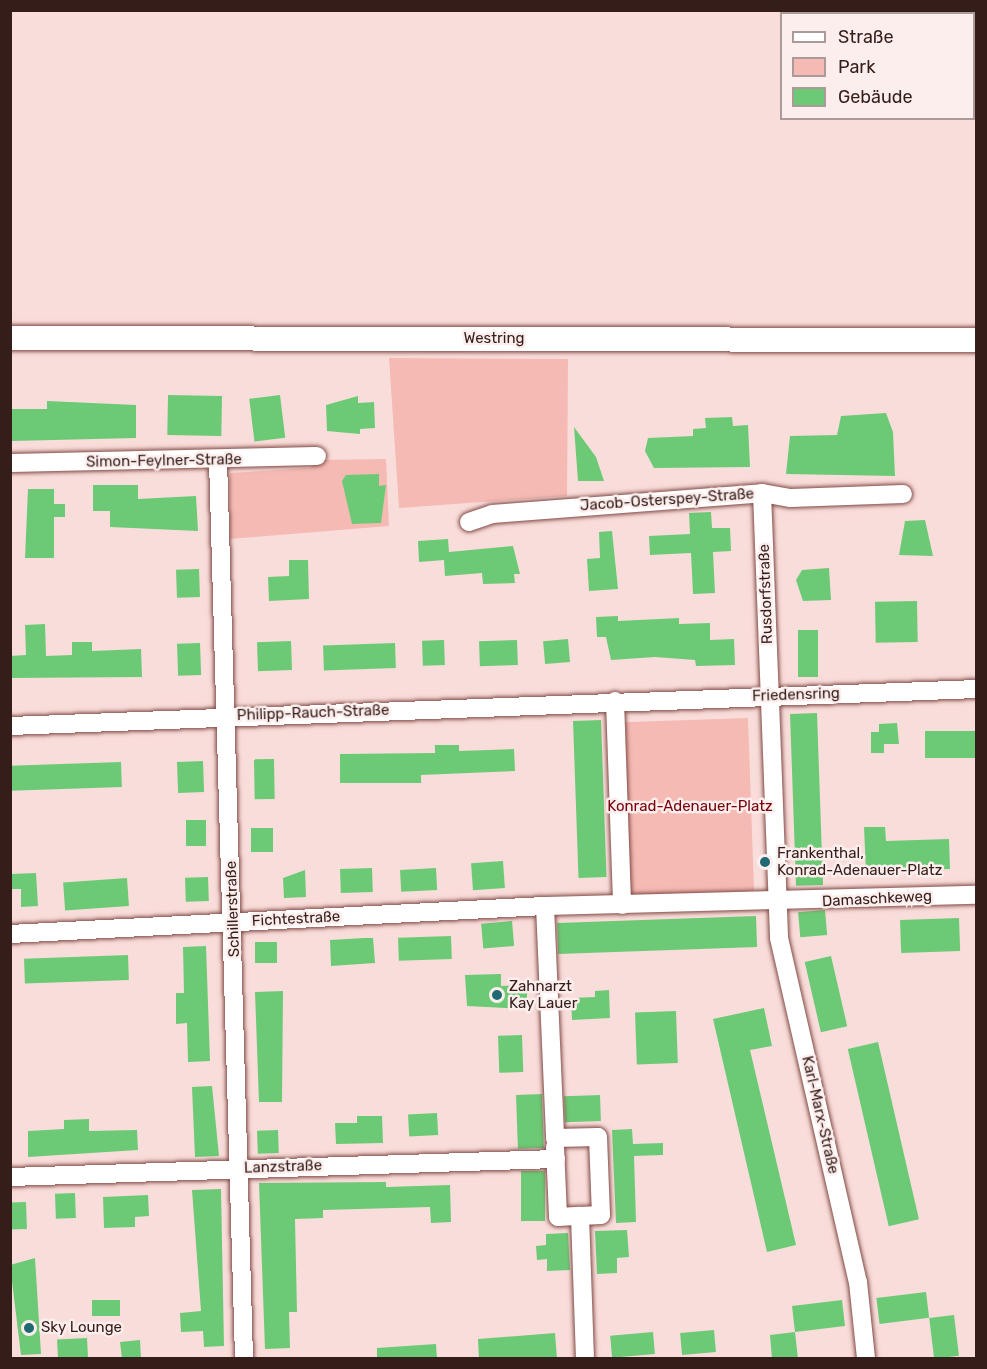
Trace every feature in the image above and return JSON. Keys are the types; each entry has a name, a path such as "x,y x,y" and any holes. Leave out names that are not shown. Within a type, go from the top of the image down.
{"main road":[{"name":"Westring","path":"10,338 976,340"}],"street":[{"name":"Simon-Feylner-Straße","path":"10,463 317,456"},
{"name":"Schillerstraße","path":"218,460 242,1169 244,1359"},
{"name":"Jacob-Osterspey-Straße","path":"469,522 492,514 762,493 791,498 903,494"},
{"name":"Rusdorfstraße","path":"762,493 770,696"},
{"name":"Friedensring","path":"615,701 976,688"},
{"path":"555,1138 598,1137 601,1215 558,1216 545,906 778,904 770,696"},
{"name":"Philipp-Rauch-Straße","path":"10,726 615,701"},
{"path":"615,701 622,904"},
{"name":"Damaschkeweg","path":"778,904 976,895"},
{"name":"Karl-Marx-Straße","path":"778,904 779,938 858,1282 866,1359"},
{"name":"Fichtestraße","path":"10,934 545,906"},
{"name":"Lanzstraße","path":"10,1178 556,1159"},
{"path":"580,1216 585,1359"}],"green space":[{"path":"389,358 568,359 567,496 399,508"},
{"path":"386,459 389,526 230,539 230,473 310,468 319,460"},
{"name":"Konrad-Adenauer-Platz","path":"748,718 754,891 630,895 624,722"}],"building":[{"path":"168,395 222,396 221,436 167,435"},
{"path":"280,395 285,438 254,441 249,399"},
{"path":"358,396 358,403 374,402 375,428 360,429 360,434 327,431 326,405"},
{"path":"47,401 136,405 136,438 12,441 12,409 47,409"},
{"path":"886,413 893,432 895,476 786,474 790,436 837,435 841,416"},
{"path":"732,417 733,426 748,425 750,467 654,468 645,451 648,438 693,436 693,429 706,428 705,418"},
{"path":"574,427 596,457 604,481 578,481"},
{"path":"379,474 379,486 386,485 381,523 352,524 342,481 346,475"},
{"path":"93,485 138,485 138,499 196,496 198,531 110,527 110,511 93,511"},
{"path":"28,489 54,489 54,504 65,504 65,517 54,517 54,558 25,558"},
{"path":"711,512 712,528 730,528 731,551 713,552 715,593 693,594 691,553 650,555 649,536 690,534 689,513"},
{"path":"925,520 933,556 899,555 905,521"},
{"path":"612,531 618,589 589,591 587,559 600,558 599,532"},
{"path":"448,539 449,552 513,546 520,574 514,574 515,583 483,584 482,573 445,576 444,560 419,562 418,541"},
{"path":"289,560 308,560 309,599 269,601 268,577 289,576"},
{"path":"829,568 831,600 803,601 796,580 802,570"},
{"path":"199,569 200,597 177,598 176,570"},
{"path":"917,601 918,642 876,643 875,602"},
{"path":"618,616 618,621 679,618 679,624 710,623 710,640 734,639 735,665 696,666 695,660 655,657 611,660 606,637 597,637 596,617"},
{"path":"45,624 46,656 72,655 72,642 92,642 92,651 141,649 142,677 10,678 10,656 26,655 25,625"},
{"path":"798,630 818,630 818,677 798,677"},
{"path":"568,639 570,662 545,664 543,641"},
{"path":"444,640 445,665 423,666 422,641"},
{"path":"517,640 518,665 480,666 479,641"},
{"path":"291,641 292,670 258,671 257,642"},
{"path":"200,643 201,675 178,676 177,644"},
{"path":"395,643 396,668 324,670 323,646"},
{"path":"817,713 823,885 796,886 790,714"},
{"path":"601,720 606,877 578,878 573,721"},
{"path":"897,723 899,744 884,744 884,753 871,753 871,732 879,732 879,724"},
{"path":"925,731 976,731 976,758 925,758"},
{"path":"435,745 459,745 459,751 514,749 515,771 421,775 421,783 340,783 340,754 435,753"},
{"path":"254,759 274,759 275,799 255,799"},
{"path":"203,761 204,792 178,793 177,762"},
{"path":"121,762 122,787 11,791 10,766"},
{"path":"186,820 206,820 206,846 186,846"},
{"path":"864,827 885,827 886,841 949,839 950,869 866,872"},
{"path":"251,828 273,828 273,852 251,852"},
{"path":"503,861 505,888 473,890 471,863"},
{"path":"372,868 373,892 341,893 340,869"},
{"path":"436,868 437,890 401,892 400,870"},
{"path":"305,870 306,897 284,898 283,878"},
{"path":"36,873 38,906 21,907 21,889 11,889 11,874"},
{"path":"208,877 209,901 186,902 185,878"},
{"path":"127,878 129,906 65,910 63,882"},
{"path":"825,910 827,935 800,937 798,912"},
{"path":"756,916 757,947 558,954 557,923"},
{"path":"959,918 960,951 901,953 900,920"},
{"path":"512,921 514,946 483,949 481,924"},
{"path":"451,936 452,959 399,961 398,938"},
{"path":"373,938 375,963 331,966 330,940"},
{"path":"255,942 277,942 277,963 255,963"},
{"path":"206,946 210,1061 188,1062 187,1023 176,1024 176,993 184,993 183,947"},
{"path":"128,955 129,980 25,984 24,959"},
{"path":"831,956 847,1026 821,1032 805,962"},
{"name":"Zahnarzt Kay Lauer","path":"501,974 501,986 527,985 527,1009 467,1006 465,975"},
{"path":"609,990 610,1018 572,1020 571,998 595,997 595,991"},
{"path":"283,991 282,1102 259,1102 255,992"},
{"path":"764,1008 772,1046 750,1050 796,1245 767,1252 713,1019"},
{"path":"676,1011 678,1063 637,1064 635,1012"},
{"path":"522,1035 523,1072 499,1073 498,1036"},
{"path":"878,1042 919,1219 889,1226 848,1049"},
{"path":"212,1086 219,1156 195,1157 192,1087"},
{"path":"542,1094 544,1148 518,1149 516,1095"},
{"path":"600,1095 601,1121 565,1122 564,1096"},
{"path":"437,1113 438,1135 409,1136 408,1115"},
{"path":"357,1116 382,1116 383,1143 336,1144 335,1123 357,1123"},
{"path":"89,1119 89,1131 137,1130 138,1150 28,1157 28,1131 64,1129 64,1120"},
{"path":"632,1129 633,1144 663,1143 663,1155 634,1156 636,1222 616,1223 612,1130"},
{"path":"278,1130 279,1153 258,1154 257,1131"},
{"path":"521,1171 545,1171 545,1221 521,1221"},
{"path":"386,1182 386,1187 450,1185 451,1222 431,1223 430,1207 323,1210 323,1218 295,1219 297,1312 289,1312 290,1348 265,1349 259,1183"},
{"path":"221,1189 224,1346 204,1347 203,1331 181,1332 180,1313 201,1311 192,1190"},
{"path":"75,1193 76,1218 56,1219 55,1194"},
{"path":"148,1195 149,1216 135,1217 135,1227 104,1228 103,1197"},
{"path":"26,1202 27,1229 11,1230 10,1203"},
{"path":"627,1230 629,1257 617,1258 617,1273 597,1274 595,1231"},
{"path":"568,1233 570,1270 547,1271 547,1259 537,1260 536,1246 546,1245 546,1234"},
{"path":"35,1258 41,1354 21,1355 10,1265"},
{"path":"926,1292 929,1318 880,1324 876,1298"},
{"path":"92,1300 120,1300 120,1316 92,1316"},
{"path":"842,1300 845,1326 795,1332 792,1306"},
{"path":"954,1315 959,1356 934,1358 929,1318"},
{"path":"714,1330 716,1352 682,1355 680,1333"},
{"path":"653,1332 655,1354 612,1358 610,1336"},
{"path":"795,1332 798,1359 772,1359 770,1335"},
{"path":"555,1333 557,1359 479,1359 478,1339"},
{"path":"87,1338 88,1358 58,1358 57,1340"},
{"path":"140,1340 141,1359 122,1359 120,1342"},
{"path":"436,1344 437,1359 377,1359 377,1348"}],"place":[{"name":"Frankenthal, Konrad-Adenauer-Platz","path":"765,862"},
{"name":"Zahnarzt Kay Lauer","path":"497,995"},
{"name":"Sky Lounge","path":"29,1328"}]}
